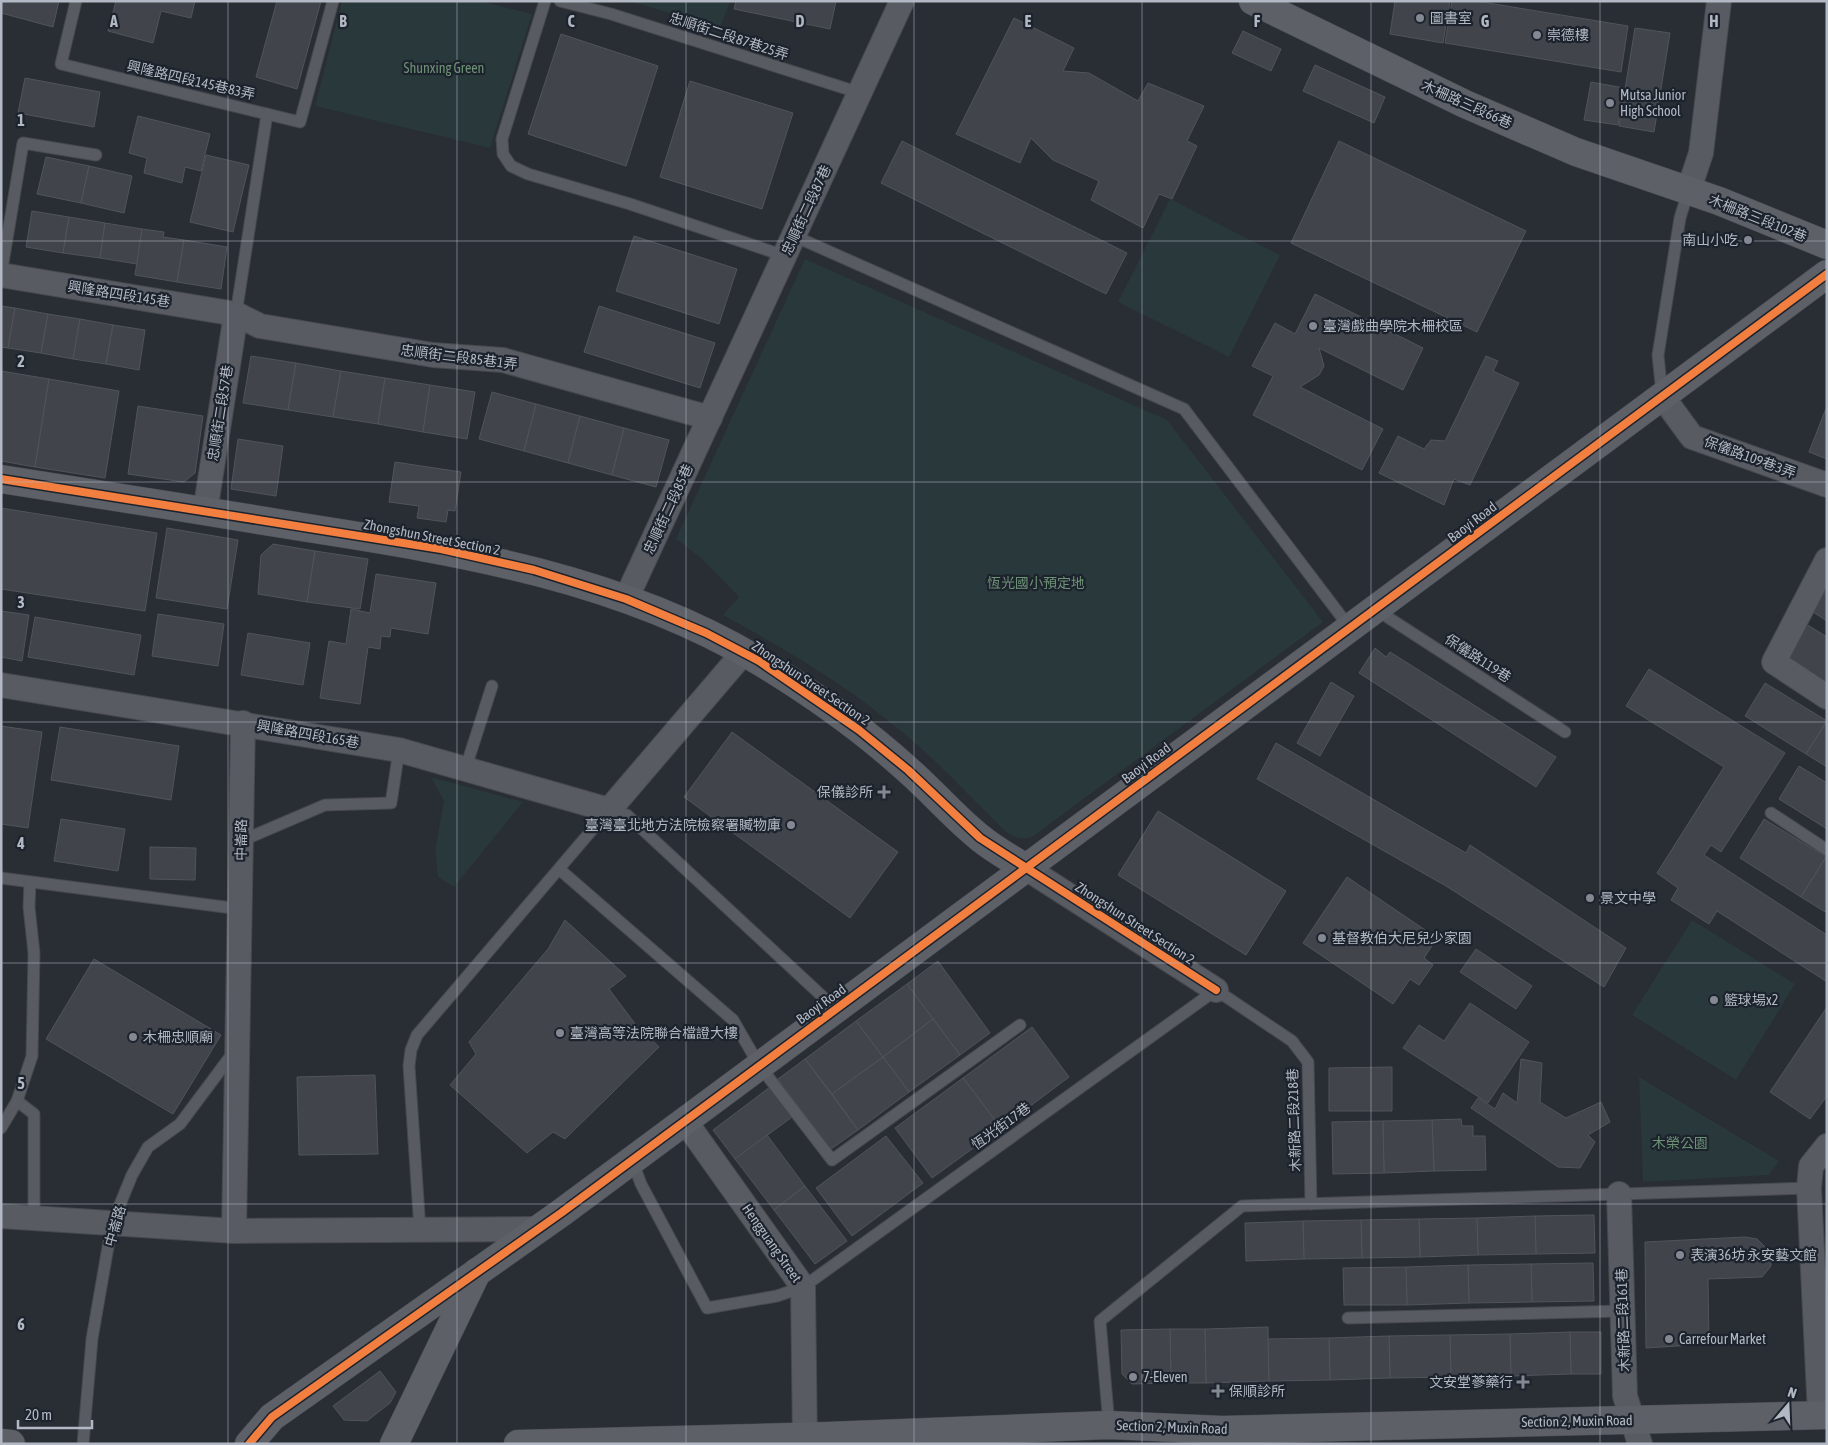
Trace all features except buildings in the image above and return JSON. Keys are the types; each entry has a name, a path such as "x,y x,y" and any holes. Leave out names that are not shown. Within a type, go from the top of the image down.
{"street":[{"name":"忠順街二段87巷","path":"710,418 902,1"},
{"name":"木柵路三段66巷","path":"1253,1 1473,108 1576,152 1688,192"},
{"path":"1688,192 1701,153 1719,1"},
{"name":"木柵路三段102巷","path":"1688,192 1719,201 1827,245"},
{"name":"Baoyi Road","path":"249,1444 272,1417 632,1160 1827,274"},
{"name":"興隆路四段145巷","path":"1,275 236,314"},
{"name":"忠順街二段85巷1弄","path":"236,314 260,326 433,356 503,360 710,418"},
{"name":"忠順街二段57巷","path":"205,512 236,314"},
{"name":"保儀路109巷3弄","path":"1662,396 1692,437 1827,485"},
{"name":"忠順街二段85巷","path":"626,599 710,418"},
{"name":"Zhongshun Street Section 2","path":"1,479 442,549 534,570 626,599 706,632 744,652 813,696 859,730 908,770 980,838 1216,990"},
{"path":"1827,560 1774,662 1827,697"},
{"path":"609,810 744,652"},
{"name":"興隆路四段165巷","path":"1,685 243,723 399,750 466,767 609,810"},
{"name":"中崙路","path":"234,1231 243,723"},
{"name":"Hengguang Street","path":"685,1121 803,1287 805,1439"},
{"path":"1824,1415 1809,1188 1811,1166 1827,1146"},
{"name":"木新路二段161巷","path":"1619,1194 1625,1396 1636,1432"},
{"path":"1,1216 234,1231 537,1229"},
{"path":"394,1444 479,1269"},
{"name":"Section 2, Muxin Road","path":"518,1444 805,1439 827,1436 1109,1426 1222,1437 1636,1432 1824,1415"},
{"path":"1,1443 11,1444"}],"lane":[{"name":"興隆路四段145巷83弄","path":"76,1 61,64 267,114 236,314"},
{"path":"267,114 300,122 334,1"},
{"path":"545,1 502,139 503,154 512,166 528,174 630,204 789,246 1184,409 1350,628"},
{"name":"忠順街二段87巷25弄","path":"560,1 611,14 860,93"},
{"path":"1,275 23,143 96,155"},
{"path":"1662,396 1658,355 1680,218 1688,192"},
{"name":"保儀路119巷","path":"1375,609 1565,732"},
{"path":"466,767 492,686"},
{"path":"241,840 325,805 391,803 399,750"},
{"path":"420,1230 409,1066 411,1050 417,1035 609,810 627,815 836,1009"},
{"path":"1771,813 1827,850"},
{"path":"559,869 733,1020 760,1065 832,1160 1020,1025"},
{"path":"1,878 240,909"},
{"path":"1,1128 17,1101 32,1056 34,953 29,907 30,882"},
{"name":"木新路二段218巷","path":"1216,990 1292,1041 1308,1062 1311,1204"},
{"name":"恆光街17巷","path":"632,1160 641,1184 706,1308 777,1296 803,1287 1216,990"},
{"name":"中崙路","path":"83,1444 92,1339 112,1224 132,1175 148,1147 180,1124 238,1048"},
{"path":"17,1101 34,1114 34,1218"},
{"path":"1109,1426 1100,1321 1242,1206 1809,1188"},
{"path":"1348,1318 1622,1311"}],"green space":[{"name":"Shunxing Green","path":"342,1 481,1 532,14 490,148 315,106"},
{"path":"629,1 730,1 730,2 720,28"},
{"path":"1170,199 1280,255 1229,357 1118,302"},
{"name":"恆光國小預定地","path":"805,259 1167,420 1323,622 1032,837 1015,837 1005,831 924,751 877,712 828,677 723,615 739,597 701,558 676,539"},
{"path":"431,777 523,802 454,887 438,877 435,850 444,801"},
{"name":"籃球場x2","path":"1692,920 1795,984 1736,1080 1632,1015"},
{"name":"木榮公園","path":"1639,1077 1779,1161 1769,1175 1643,1182"}],"cycle path":[{"path":"249,1444 272,1417 561,1213 1827,274"},
{"path":"1,479 441,549 534,570 626,599 706,633 759,661 859,730 908,770 980,838 1216,990"}],"place":[{"name":"圖書室","path":"1420,18"},
{"name":"崇德樓","path":"1537,35"},
{"name":"Mutsa Junior High School","path":"1610,103"},
{"name":"南山小吃","path":"1748,240"},
{"name":"臺灣戲曲學院木柵校區","path":"1313,326"},
{"name":"保儀診所","path":"884,792"},
{"name":"臺灣臺北地方法院檢察署贓物庫","path":"791,825"},
{"name":"景文中學","path":"1590,898"},
{"name":"基督教伯大尼兒少家園","path":"1322,938"},
{"name":"籃球場x2","path":"1714,1000"},
{"name":"臺灣高等法院聯合檔證大樓","path":"560,1033"},
{"name":"木柵忠順廟","path":"133,1037"},
{"name":"表演36坊 永安藝文館","path":"1680,1255"},
{"name":"Carrefour Market","path":"1669,1339"},
{"name":"7-Eleven","path":"1133,1377"},
{"name":"文安堂蔘藥行","path":"1523,1382"},
{"name":"保順診所","path":"1218,1391"}]}
